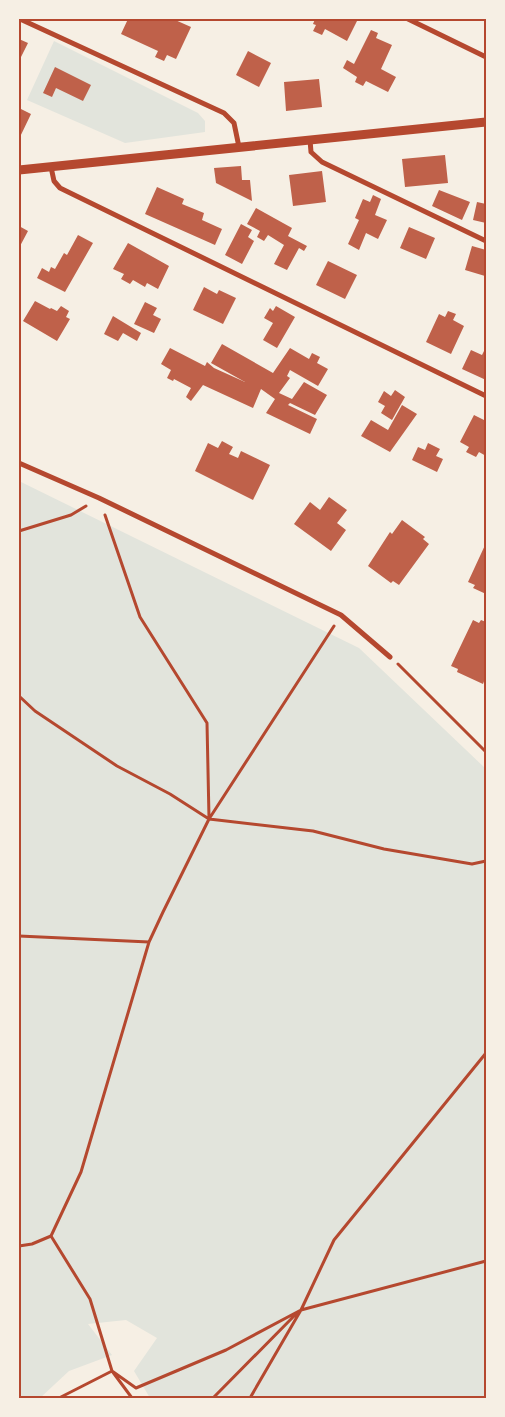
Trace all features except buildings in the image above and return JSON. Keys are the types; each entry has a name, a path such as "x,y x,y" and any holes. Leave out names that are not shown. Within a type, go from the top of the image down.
{"street":[{"path":"20,19 224,114 234,123 239,147"},
{"path":"408,19 486,57"},
{"path":"19,170 486,122"},
{"path":"310,139 311,152 322,162 486,241"},
{"path":"51,166 54,182 60,188 486,396"},
{"path":"19,463 100,498 341,615 390,657"}],"path":[{"path":"19,531 71,515 100,498 140,617 207,724 210,819"},
{"path":"19,1246 32,1244 51,1236 81,1172 150,942 210,819 341,615"},
{"path":"390,657 486,752"},
{"path":"19,696 35,711 117,766 170,794 210,819 313,831 384,849 472,864 486,861"},
{"path":"19,936 150,942"},
{"path":"250,1398 301,1310 334,1240 486,1053"},
{"path":"51,1236 90,1299 112,1370 132,1398"},
{"path":"112,1370 136,1388 213,1356 301,1310 486,1261"},
{"path":"213,1398 301,1310"},
{"path":"59,1398 112,1370"}],"shaded area":[{"path":"54,41 198,113 205,121 205,132 125,143 27,100"},
{"path":"19,481 359,648 486,769 486,1398 150,1398 134,1371 157,1338 126,1320 88,1324 112,1355 69,1371 40,1398 19,1398"}]}
